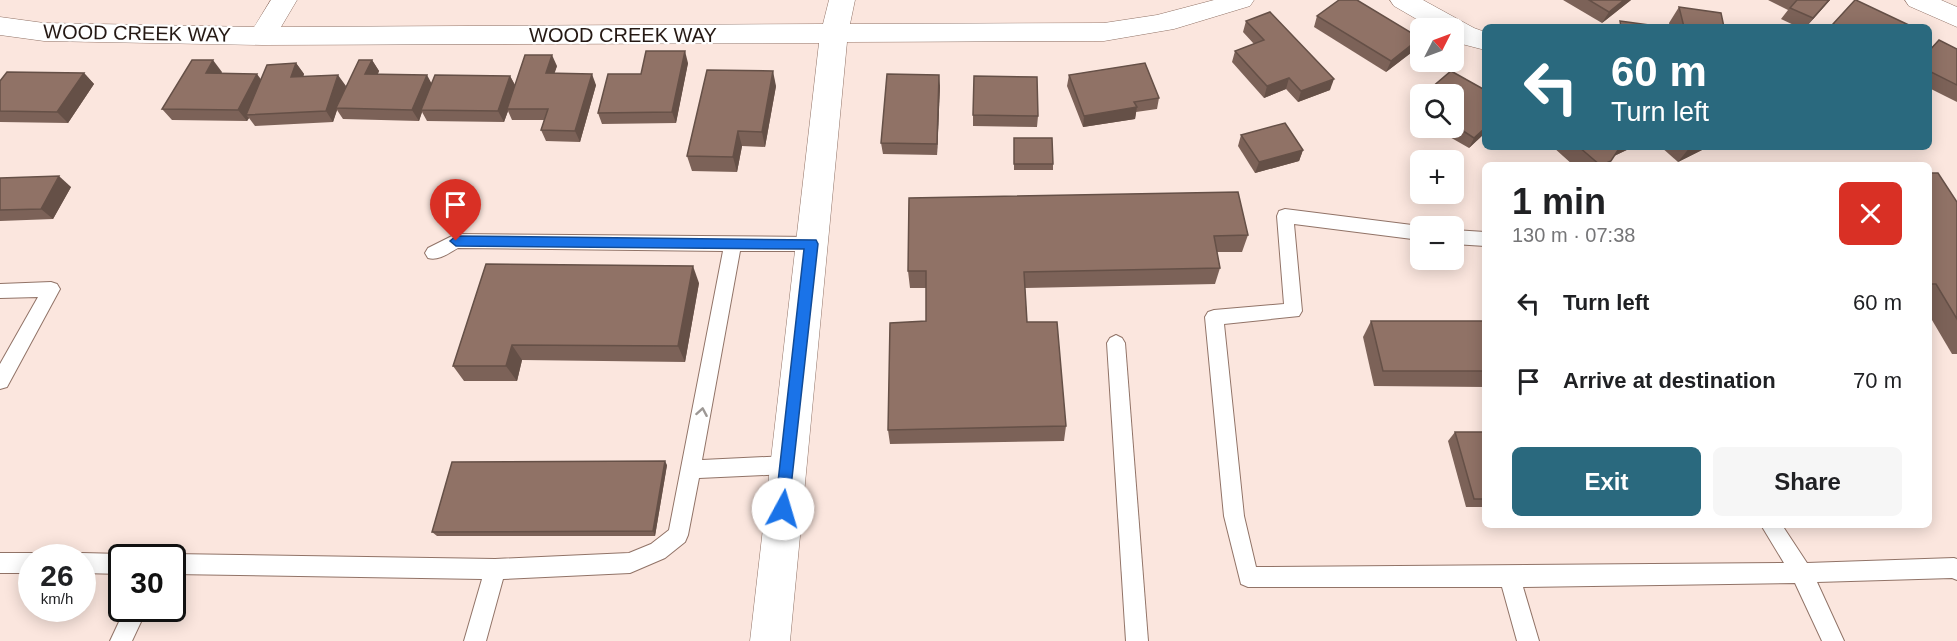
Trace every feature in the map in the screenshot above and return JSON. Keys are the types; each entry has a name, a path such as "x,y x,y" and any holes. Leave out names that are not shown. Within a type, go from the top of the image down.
{"street":[{"path":"262,36 284,0"},
{"path":"770,641 834,34 842,0"},
{"name":"WOOD CREEK WAY","path":"0,26 44,32 262,36 1104,32 1157,25 1208,12 1241,0"},
{"path":"1403,0 1434,18"},
{"path":"1918,0 1957,18"},
{"path":"1464,35 1482,40"}],"lane":[{"path":"1410,232 1285,216 1293,311 1214,317 1234,516 1248,578 1510,578 1802,574 1954,568 1957,570"},
{"path":"1464,238 1482,239"},
{"path":"434,253 456,241 811,244"},
{"path":"186,564 495,569 630,563 658,551 678,535 733,244"},
{"path":"0,291 51,289 0,381"},
{"path":"1116,343 1137,641"},
{"path":"691,469 787,465"},
{"path":"1773,528 1802,574 1833,641"},
{"path":"0,563 18,563"},
{"path":"476,641 495,569"},
{"path":"1510,578 1527,641"},
{"path":"121,641 129,622"}],"building":[{"path":"1339,0 1357,0 1410,32 1410,46 1391,61 1317,16"},
{"path":"1589,0 1624,0 1609,12"},
{"path":"1797,0 1829,0 1813,18 1790,8"},
{"path":"1855,0 1907,24 1833,24"},
{"path":"1679,7 1721,13 1723,24 1683,24"},
{"path":"1270,12 1334,79 1301,91 1289,78 1267,86 1235,51 1264,40 1246,21"},
{"path":"1620,21 1642,24 1620,24"},
{"path":"1939,40 1957,49 1957,85 1932,72 1932,48"},
{"path":"646,51 685,51 672,112 598,113 608,74 641,74"},
{"path":"525,55 552,55 546,73 592,74 575,131 541,130 548,109 507,109"},
{"path":"192,60 213,60 206,73 257,74 238,110 162,109"},
{"path":"359,60 372,60 365,74 427,75 412,110 336,108"},
{"path":"296,63 291,77 338,75 326,111 246,115 267,65"},
{"path":"1145,63 1159,98 1134,102 1137,107 1084,116 1069,75"},
{"path":"707,70 773,71 762,132 738,131 733,157 687,156"},
{"path":"7,72 84,73 57,112 0,111 0,81"},
{"path":"1450,72 1482,88 1482,131 1474,138 1464,132 1464,84 1436,84"},
{"path":"887,74 939,75 937,144 881,143"},
{"path":"435,75 510,76 498,111 421,110"},
{"path":"974,76 1037,77 1038,116 973,115"},
{"path":"1285,123 1303,150 1259,162 1241,135"},
{"path":"1014,138 1052,138 1053,164 1014,164"},
{"path":"1582,150 1618,150 1611,161 1596,162"},
{"path":"1932,173 1938,173 1957,202 1957,319 1936,284 1932,284"},
{"path":"59,176 41,209 0,210 0,178"},
{"path":"1238,192 1248,235 1214,236 1220,268 1024,272 1027,322 1057,322 1066,426 888,430 890,323 926,321 926,271 908,271 909,198"},
{"path":"486,264 693,266 678,346 512,345 506,366 453,366"},
{"path":"1371,321 1482,321 1482,371 1383,371"},
{"path":"1455,432 1482,432 1482,499 1474,499"},
{"path":"665,461 653,531 432,532 452,462"}],"route":[{"path":"456,241 811,244 783,509"}]}
